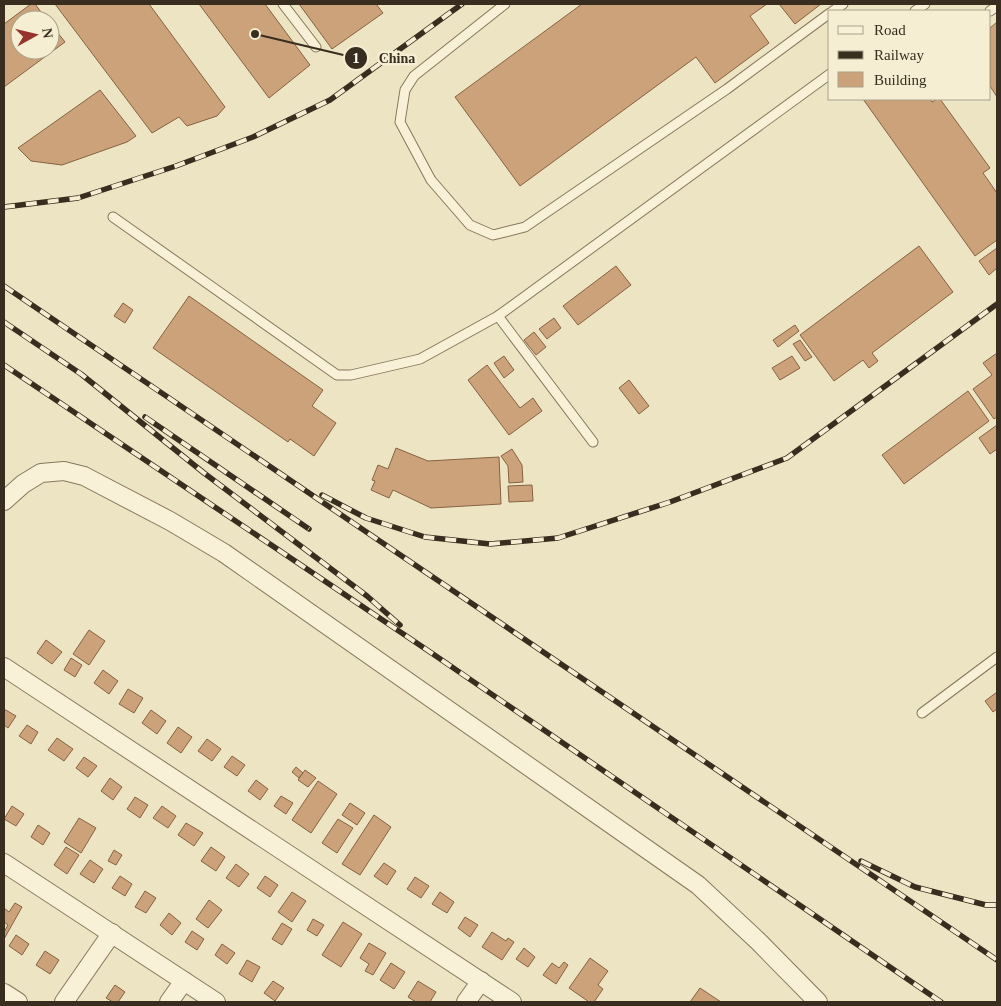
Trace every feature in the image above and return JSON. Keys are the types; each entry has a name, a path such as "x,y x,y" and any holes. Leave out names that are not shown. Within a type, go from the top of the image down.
{"street":[{"path":"4,501 23,484 41,473 64,471 84,476 170,521 224,553 698,885 759,942 818,1002"},
{"path":"4,667 512,1002"},
{"path":"4,863 216,1002"},
{"path":"64,1002 112,933"},
{"path":"169,1002 184,981"},
{"path":"466,1002 481,982"},
{"path":"4,992 18,1002"}],"lane":[{"path":"284,4 316,47"},
{"path":"505,4 414,76 405,90 400,122 431,180 470,225 493,235 525,227 727,89 828,14"},
{"path":"113,217 337,375 351,375 420,359 498,316 828,75"},
{"path":"498,316 593,442"},
{"path":"922,713 997,658"}],"building":[{"path":"31,4 35,4 40,10 23,10"},
{"path":"55,4 149,4 225,107 217,116 187,126 179,117 152,133"},
{"path":"199,4 265,4 310,65 269,98"},
{"path":"299,4 376,4 383,13 332,49"},
{"path":"582,4 767,4 750,16 769,43 715,83 696,57 520,186 455,97"},
{"path":"779,4 821,4 795,24"},
{"path":"10,20 10,60 41,60 4,87 4,24"},
{"path":"997,22 997,97 991,88 991,27"},
{"path":"60,36 65,42 60,46"},
{"path":"100,90 136,136 127,142 62,165 31,161 18,148"},
{"path":"864,100 931,100 932,102 941,100 990,168 983,173 997,193 997,240 975,256"},
{"path":"919,246 953,292 872,353 878,361 869,368 863,360 834,381 800,335"},
{"path":"997,248 997,268 989,275 979,261"},
{"path":"616,266 631,285 578,325 563,306"},
{"path":"189,296 323,390 312,406 336,423 314,456 290,439 288,442 153,348"},
{"path":"123,303 133,310 125,323 114,316"},
{"path":"554,318 561,328 547,339 539,329"},
{"path":"795,325 799,331 778,347 773,340"},
{"path":"534,332 546,347 536,355 524,340"},
{"path":"800,340 812,357 805,361 793,344"},
{"path":"997,353 997,417 994,419 973,389 992,375 983,363"},
{"path":"504,356 514,370 504,378 494,363"},
{"path":"792,356 800,368 780,380 772,368"},
{"path":"487,365 520,408 533,398 542,411 509,435 468,380"},
{"path":"629,380 649,406 639,414 619,388"},
{"path":"968,391 989,421 904,484 882,455"},
{"path":"997,425 997,449 990,454 979,438"},
{"path":"396,448 428,461 499,457 501,504 431,508 393,490 389,498 371,490 375,481 372,480 378,465 388,469"},
{"path":"512,449 522,465 523,482 509,483 508,466 501,456"},
{"path":"532,485 533,501 509,502 508,486"},
{"path":"89,630 105,641 89,665 73,654"},
{"path":"46,640 62,652 52,664 37,653"},
{"path":"71,658 82,665 75,677 64,670"},
{"path":"103,670 118,681 109,694 94,683"},
{"path":"128,689 143,698 134,713 119,704"},
{"path":"997,692 997,709 993,712 985,701"},
{"path":"4,709 16,716 8,728 4,725"},
{"path":"151,710 166,721 157,734 142,723"},
{"path":"27,725 38,732 31,744 19,736"},
{"path":"178,727 192,737 181,753 167,743"},
{"path":"57,738 73,749 64,761 48,750"},
{"path":"207,739 221,749 212,761 198,751"},
{"path":"232,756 245,765 237,776 224,767"},
{"path":"84,757 97,766 88,777 76,768"},
{"path":"296,767 303,773 299,778 292,772"},
{"path":"305,770 316,778 308,787 298,780"},
{"path":"110,778 122,787 113,800 101,791"},
{"path":"256,780 268,789 260,800 248,791"},
{"path":"318,781 337,794 311,833 292,820"},
{"path":"281,796 293,803 286,814 274,806"},
{"path":"135,797 148,805 140,818 127,809"},
{"path":"350,803 365,813 357,825 342,815"},
{"path":"12,806 24,814 16,826 4,819"},
{"path":"162,806 176,816 168,828 153,818"},
{"path":"374,815 391,827 360,875 342,864"},
{"path":"79,818 96,828 81,853 64,842"},
{"path":"338,819 353,828 337,853 322,843"},
{"path":"186,823 203,833 194,846 178,835"},
{"path":"38,825 50,833 43,845 31,837"},
{"path":"66,847 79,855 67,874 54,865"},
{"path":"211,847 225,857 216,871 201,861"},
{"path":"114,850 122,855 116,865 108,861"},
{"path":"90,860 103,869 94,883 80,874"},
{"path":"384,863 396,871 387,885 374,876"},
{"path":"236,864 249,874 239,887 226,878"},
{"path":"120,876 132,884 125,896 112,888"},
{"path":"265,876 278,885 270,897 257,888"},
{"path":"415,877 429,886 421,898 407,889"},
{"path":"145,891 156,898 146,913 135,907"},
{"path":"292,892 306,901 292,922 278,912"},
{"path":"440,892 454,902 447,913 432,904"},
{"path":"209,900 222,910 208,928 196,919"},
{"path":"15,903 22,907 4,939 4,932 8,925 4,922 4,908 9,912"},
{"path":"169,913 181,923 172,935 160,925"},
{"path":"465,917 478,925 470,937 458,928"},
{"path":"313,919 324,925 317,936 307,930"},
{"path":"343,922 362,934 341,967 322,955"},
{"path":"282,923 292,929 282,945 272,939"},
{"path":"192,931 204,939 197,950 185,942"},
{"path":"492,932 506,941 508,938 514,942 502,960 482,947"},
{"path":"16,935 29,944 22,955 9,946"},
{"path":"369,943 386,953 373,975 365,971 369,964 360,958"},
{"path":"222,944 235,953 227,964 215,955"},
{"path":"524,948 535,957 528,967 516,959"},
{"path":"45,951 59,960 50,974 36,965"},
{"path":"590,958 608,971 598,985 603,989 594,1002 589,1002 569,988"},
{"path":"247,960 260,967 252,982 239,974"},
{"path":"564,962 568,965 556,984 543,975 552,963 559,968"},
{"path":"391,963 405,972 394,989 380,980"},
{"path":"273,981 284,988 275,1001 264,993"},
{"path":"418,981 436,992 430,1002 416,1002 408,997"},
{"path":"115,985 125,992 118,1002 113,1002 106,998"},
{"path":"700,988 721,1002 690,1002"}],"railway":[{"path":"4,207 78,198 176,166 253,137 330,100 462,4"},
{"path":"4,286 997,960"},
{"path":"322,495 366,518 425,537 490,544 558,538 670,502 787,458 997,304"},
{"path":"4,322 81,374 204,473 367,596 400,625"},
{"path":"4,365 433,654 941,1002"},
{"path":"145,417 309,529"},
{"path":"861,861 915,887 986,905 997,905"}],"place":[{"name":"China","path":"255,34"}]}
